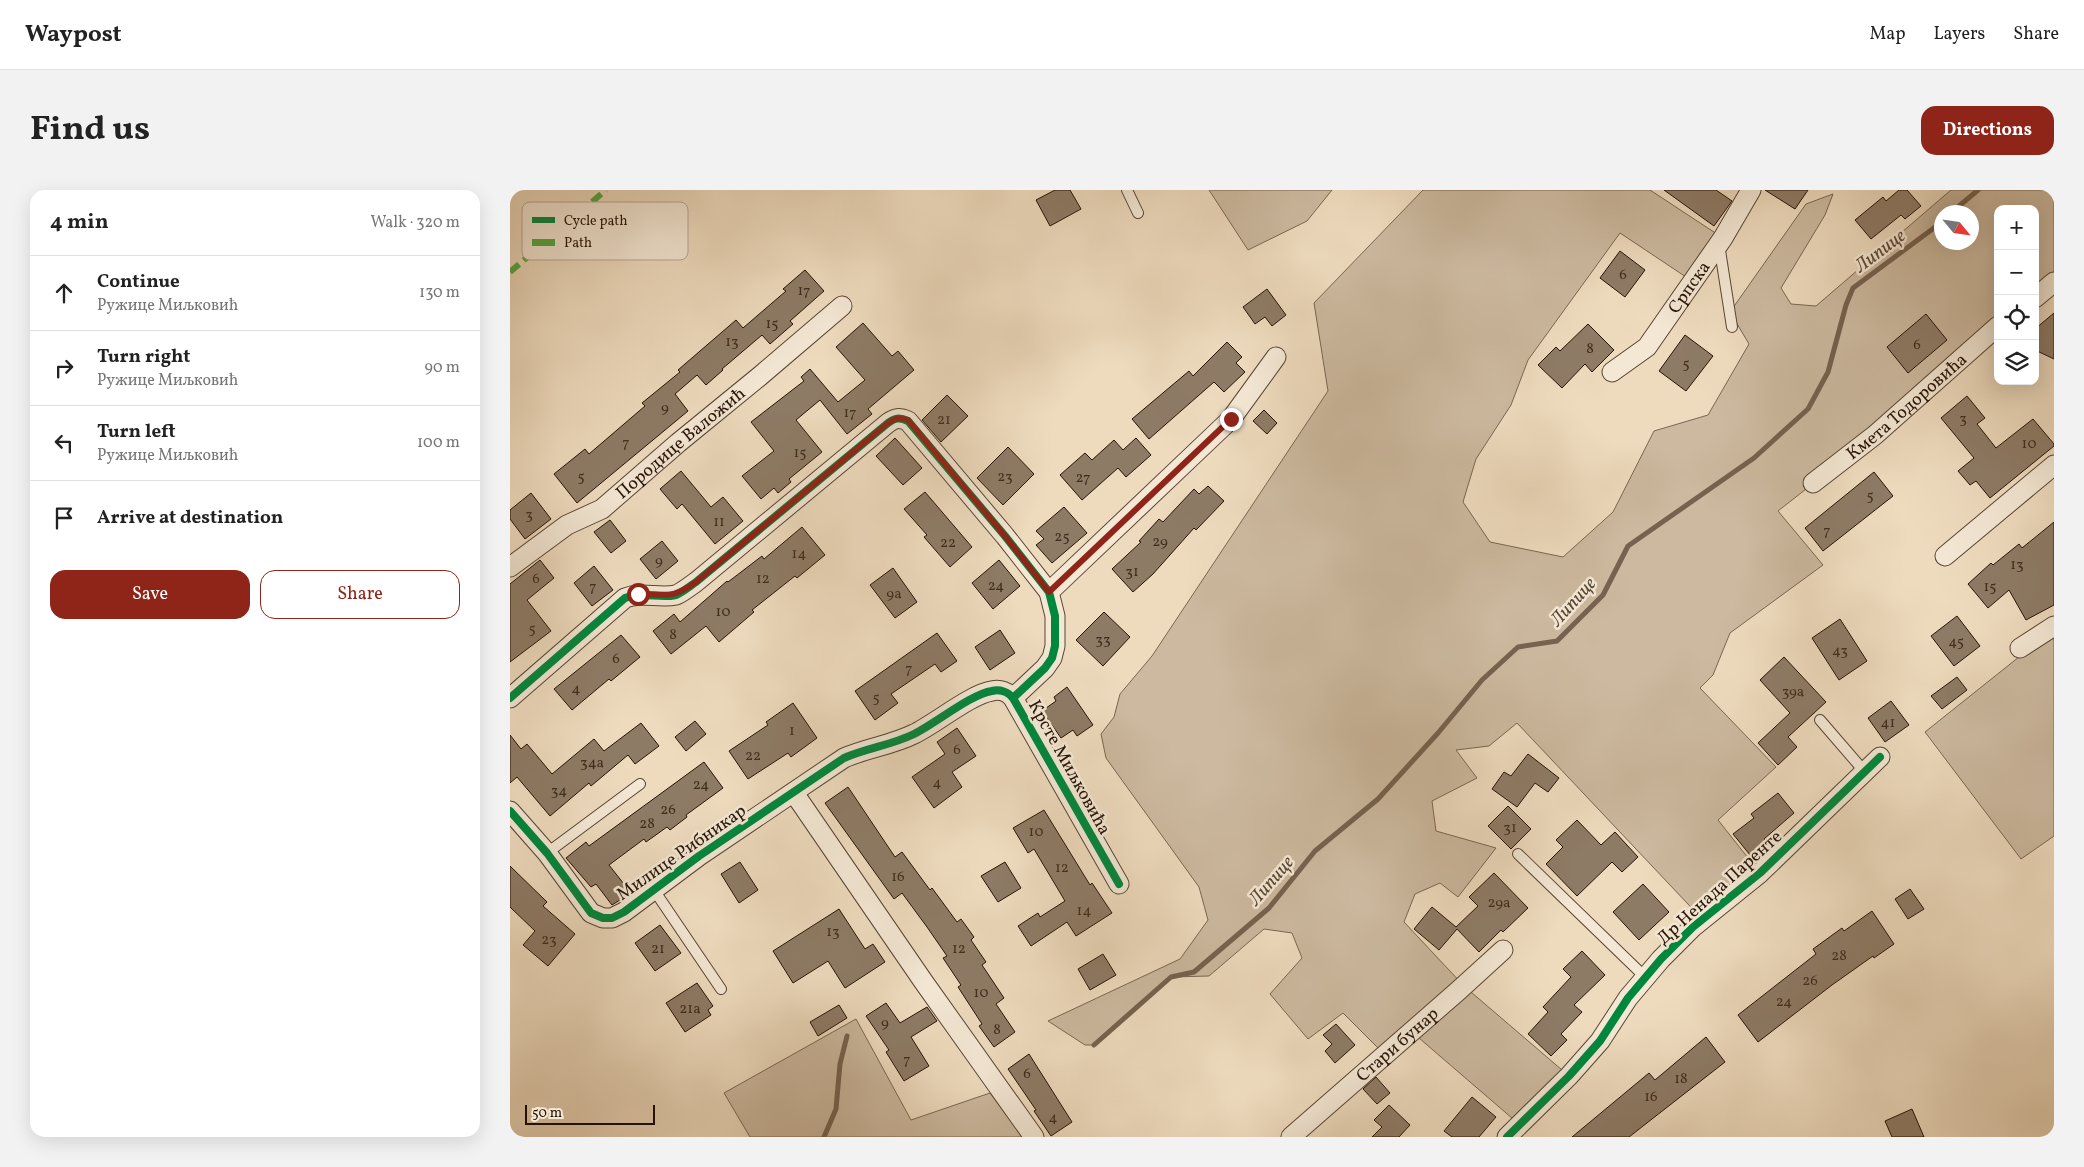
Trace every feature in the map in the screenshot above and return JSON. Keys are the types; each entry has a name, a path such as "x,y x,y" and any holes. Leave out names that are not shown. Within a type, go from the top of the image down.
{"street":[{"name":"Српска","path":"1612,372 1647,347 1719,243 1751,190"},
{"path":"2039,295 2054,282"},
{"name":"Породице Валожић","path":"510,567 567,525 602,509 842,306"},
{"name":"Кмета Тодоровића","path":"1813,483 1875,434 1994,330"},
{"path":"1049,592 1231,419 1276,357"},
{"path":"510,698 625,598 638,594 676,594 696,582 896,418 908,420 1049,592 1055,616 1055,646 1052,658 1045,668 1014,698"},
{"path":"1945,556 2054,465"},
{"path":"2020,648 2054,626"},
{"name":"Крсте Миљковића","path":"794,793 844,758 858,752 900,741 986,692 1000,690 1014,698 1119,884"},
{"name":"Др Ненада Паренте","path":"1507,1137 1569,1076 1600,1041 1644,976 1687,933 1760,872 1880,756"},
{"path":"794,793 923,981 1034,1137"},
{"name":"Милице Рибникар","path":"510,811 547,853 591,913 603,918 612,918 624,912 699,856 794,793"},
{"name":"Стари бунар","path":"1291,1137 1503,950"}],"lane":[{"path":"1127,190 1138,213"},
{"path":"1719,243 1732,327"},
{"path":"1820,720 1864,771"},
{"path":"547,853 640,784"},
{"path":"1518,854 1644,976"},
{"path":"654,890 721,989"}],"shaded area":[{"path":"1209,190 1332,190 1307,221 1248,250"},
{"path":"1423,190 1650,190 1723,238 1692,281 1620,233 1528,360 1511,405 1476,459 1463,502 1490,542 1563,557 1613,512 1654,431 1708,415 1749,344 1730,312 1806,204 1833,194 1825,215 1781,288 1791,304 1816,306 1951,190 2054,190 2054,282 2039,295 2039,205 1994,205 1994,333 1875,435 1778,511 1823,565 1730,633 1713,675 1700,688 1776,767 1718,820 1760,873 1703,920 1517,723 1489,746 1456,750 1477,778 1432,801 1436,831 1496,848 1458,897 1440,883 1415,894 1404,922 1464,986 1569,1076 1520,1125 1412,1032 1385,1055 1343,1013 1308,1039 1270,994 1302,958 1292,933 1264,929 1209,976 1171,977 1094,1045 1085,1045 1048,1021 1180,959 1208,920 1199,887 1106,758 1101,734 1114,717 1120,694 1152,656 1328,391 1314,303"},
{"path":"2054,629 2054,836 2021,859 1925,732"},
{"path":"856,1019 911,1120 990,1093 1022,1137 750,1137 724,1093"}],"building":[{"path":"1055,190 1070,190 1081,209 1050,226 1036,200"},
{"path":"1664,190 1716,190 1732,201 1714,226"},
{"path":"1765,190 1808,190 1795,209"},
{"path":"1899,190 1907,190 1921,206 1905,219 1901,215 1871,239 1855,220 1883,197 1886,201"},
{"path":"1620,251 1645,270 1625,297 1600,278"},
{"path":"805,270 824,291 790,321 793,324 770,344 762,335 706,385 697,375 675,394 688,411 577,503 554,474 585,449 589,454 645,406 642,403 680,372 678,370 736,320 743,328 786,291 783,289"},
{"path":"1267,289 1286,315 1272,326 1265,317 1255,324 1243,307"},
{"path":"2054,313 2054,359 2039,352 2039,326"},
{"path":"1926,314 1947,340 1908,373 1887,347"},
{"path":"863,323 892,356 898,351 914,370 868,409 872,414 847,434 820,400 796,420 822,452 789,479 791,482 778,493 774,488 761,499 742,476 774,451 751,422 804,381 801,377 810,369 838,402 865,380 836,347"},
{"path":"1588,324 1614,350 1592,372 1585,364 1562,388 1538,365 1556,347 1560,351"},
{"path":"1685,335 1713,356 1686,391 1659,371"},
{"path":"1227,342 1242,357 1236,363 1245,372 1224,392 1214,382 1149,439 1132,419 1189,371 1193,376"},
{"path":"947,395 968,416 941,442 922,420"},
{"path":"1967,396 1985,418 1977,424 1996,448 2033,419 2054,444 2054,446 1990,498 1976,481 1970,485 1958,471 1974,458 1941,418"},
{"path":"1264,410 1277,423 1267,434 1253,421"},
{"path":"895,438 922,468 903,485 876,456"},
{"path":"1136,438 1151,455 1126,477 1118,468 1082,500 1060,475 1085,453 1092,460 1114,440 1123,450"},
{"path":"1008,447 1034,474 1003,505 977,478"},
{"path":"681,471 711,507 723,497 743,521 715,544 682,504 677,509 660,489"},
{"path":"1874,472 1893,496 1823,551 1805,528"},
{"path":"1208,486 1224,501 1196,530 1194,528 1153,574 1133,592 1112,569 1141,542 1139,541 1159,519 1163,522 1194,489 1199,494"},
{"path":"925,492 972,547 950,567 924,537 927,535 904,509"},
{"path":"531,493 551,519 525,539 510,519 510,510"},
{"path":"1064,507 1087,533 1052,563 1036,545 1044,539 1036,531"},
{"path":"610,520 626,541 611,553 594,532"},
{"path":"2054,522 2054,605 2026,620 2009,590 1988,608 1968,584 1991,563 1993,565 2019,544 2022,548"},
{"path":"802,527 825,555 797,578 795,576 752,610 754,612 719,642 706,626 671,654 653,631 674,614 680,622 727,581 762,556 764,559"},
{"path":"662,541 678,561 656,579 640,559"},
{"path":"540,560 554,578 527,600 551,631 510,662 510,584"},
{"path":"999,560 1020,586 993,609 972,583"},
{"path":"594,566 613,590 592,606 574,583"},
{"path":"893,568 917,602 895,618 870,585"},
{"path":"1104,612 1130,637 1103,666 1076,640"},
{"path":"1957,616 1980,646 1954,666 1931,636"},
{"path":"1840,619 1867,661 1839,680 1812,638"},
{"path":"1000,630 1015,653 990,670 975,647"},
{"path":"937,633 957,661 941,672 935,664 891,694 898,703 875,720 855,691"},
{"path":"621,635 640,657 611,681 609,679 572,710 554,689"},
{"path":"1784,657 1826,702 1788,737 1797,747 1778,765 1758,743 1790,713 1760,680"},
{"path":"1957,677 1967,690 1942,709 1931,696"},
{"path":"1067,687 1093,725 1077,736 1073,730 1061,738 1042,711 1056,701 1054,697"},
{"path":"1891,701 1909,725 1885,742 1868,718"},
{"path":"793,703 817,738 791,757 788,753 748,779 729,751 768,725 766,722"},
{"path":"695,721 706,734 686,751 675,737"},
{"path":"641,723 659,746 635,764 628,755 591,786 589,783 550,816 517,777 510,783 510,735 521,749 527,744 552,774 594,739 604,751"},
{"path":"957,728 976,756 952,772 962,787 934,808 912,777 945,754 937,742"},
{"path":"1528,754 1559,778 1548,792 1535,783 1517,807 1492,789 1504,772 1511,776"},
{"path":"704,762 723,788 686,815 687,817 670,830 667,827 646,842 644,839 609,865 631,893 612,905 596,884 591,887 566,858 586,842 589,846"},
{"path":"848,787 895,857 902,852 957,922 961,919 974,937 971,940 986,962 982,965 1004,998 996,1004 1015,1032 994,1047 979,1026 982,1024 958,987 961,985 943,958 947,956 927,927 902,893 894,899 825,803"},
{"path":"1778,793 1794,813 1764,839 1767,842 1750,855 1733,834 1754,818 1751,814"},
{"path":"1508,806 1531,829 1511,849 1488,826"},
{"path":"1044,810 1090,885 1092,883 1112,913 1076,936 1067,922 1031,946 1018,926 1038,913 1040,917 1065,901 1034,849 1028,853 1013,828"},
{"path":"1577,820 1601,845 1615,832 1638,857 1622,872 1612,862 1577,896 1546,864 1563,847 1556,840"},
{"path":"740,862 758,890 739,903 721,874"},
{"path":"1005,862 1021,888 998,902 981,876"},
{"path":"510,866 547,902 543,906 575,934 548,966 523,945 535,931 510,907"},
{"path":"1494,873 1528,908 1503,932 1501,930 1479,952 1457,929 1439,950 1414,929 1432,907 1456,927 1478,906 1469,897"},
{"path":"1643,884 1669,912 1639,940 1613,912"},
{"path":"1910,889 1924,909 1908,919 1895,899"},
{"path":"839,909 865,949 873,944 885,962 845,988 828,961 793,983 773,951"},
{"path":"1872,911 1894,944 1874,958 1873,956 1832,985 1758,1042 1738,1015 1816,954 1813,949 1842,928 1844,931"},
{"path":"660,925 681,953 655,971 635,943"},
{"path":"1582,951 1605,975 1574,1005 1582,1012 1561,1034 1567,1040 1551,1056 1528,1034 1548,1012 1543,1007 1571,977 1563,969"},
{"path":"1103,954 1116,975 1090,990 1078,969"},
{"path":"697,983 713,1006 708,1010 711,1015 685,1032 666,1003"},
{"path":"886,1003 900,1023 927,1007 937,1021 911,1037 929,1066 904,1081 886,1052 889,1050 866,1016"},
{"path":"839,1005 847,1018 818,1036 810,1022"},
{"path":"1336,1024 1355,1045 1335,1063 1325,1051 1332,1044 1323,1035"},
{"path":"1706,1037 1725,1062 1629,1137 1572,1137 1649,1073 1655,1080"},
{"path":"1029,1054 1072,1122 1051,1136 1008,1069"},
{"path":"1376,1077 1390,1093 1377,1104 1363,1089"},
{"path":"1472,1097 1496,1117 1479,1137 1452,1137 1444,1131"},
{"path":"1389,1105 1410,1125 1399,1137 1372,1137 1382,1127 1374,1120"},
{"path":"1912,1109 1924,1137 1892,1137 1885,1121"}],"waterway":[{"name":"Липице","path":"1960,205 1978,190"},
{"name":"Липице","path":"1094,1045 1171,977 1194,972 1269,908 1315,851 1378,799 1438,733 1482,680 1518,647 1557,641 1603,595 1628,546 1754,458 1808,409 1828,372 1846,305 1853,288 1934,228"},
{"path":"824,1137 836,1109 840,1064 847,1036"}],"marked path":[{"path":"592,202 606,190"},
{"path":"510,272 524,260"}],"cycle path":[{"path":"510,698 625,598 638,595 670,596 684,591 895,419 908,421 1005,536 1049,592 1055,616 1055,646 1052,658 1045,668 1013,698"},
{"path":"510,811 547,853 591,913 603,918 612,918 624,912 699,856 844,758 906,738 983,693 998,690 1013,698 1119,884"},
{"path":"1507,1137 1569,1076 1600,1041 1628,998 1661,959 1693,927 1760,873 1880,757"}],"route":[{"path":"638,594 669,596 682,592 896,418 908,420 1049,592 1231,419"}]}
